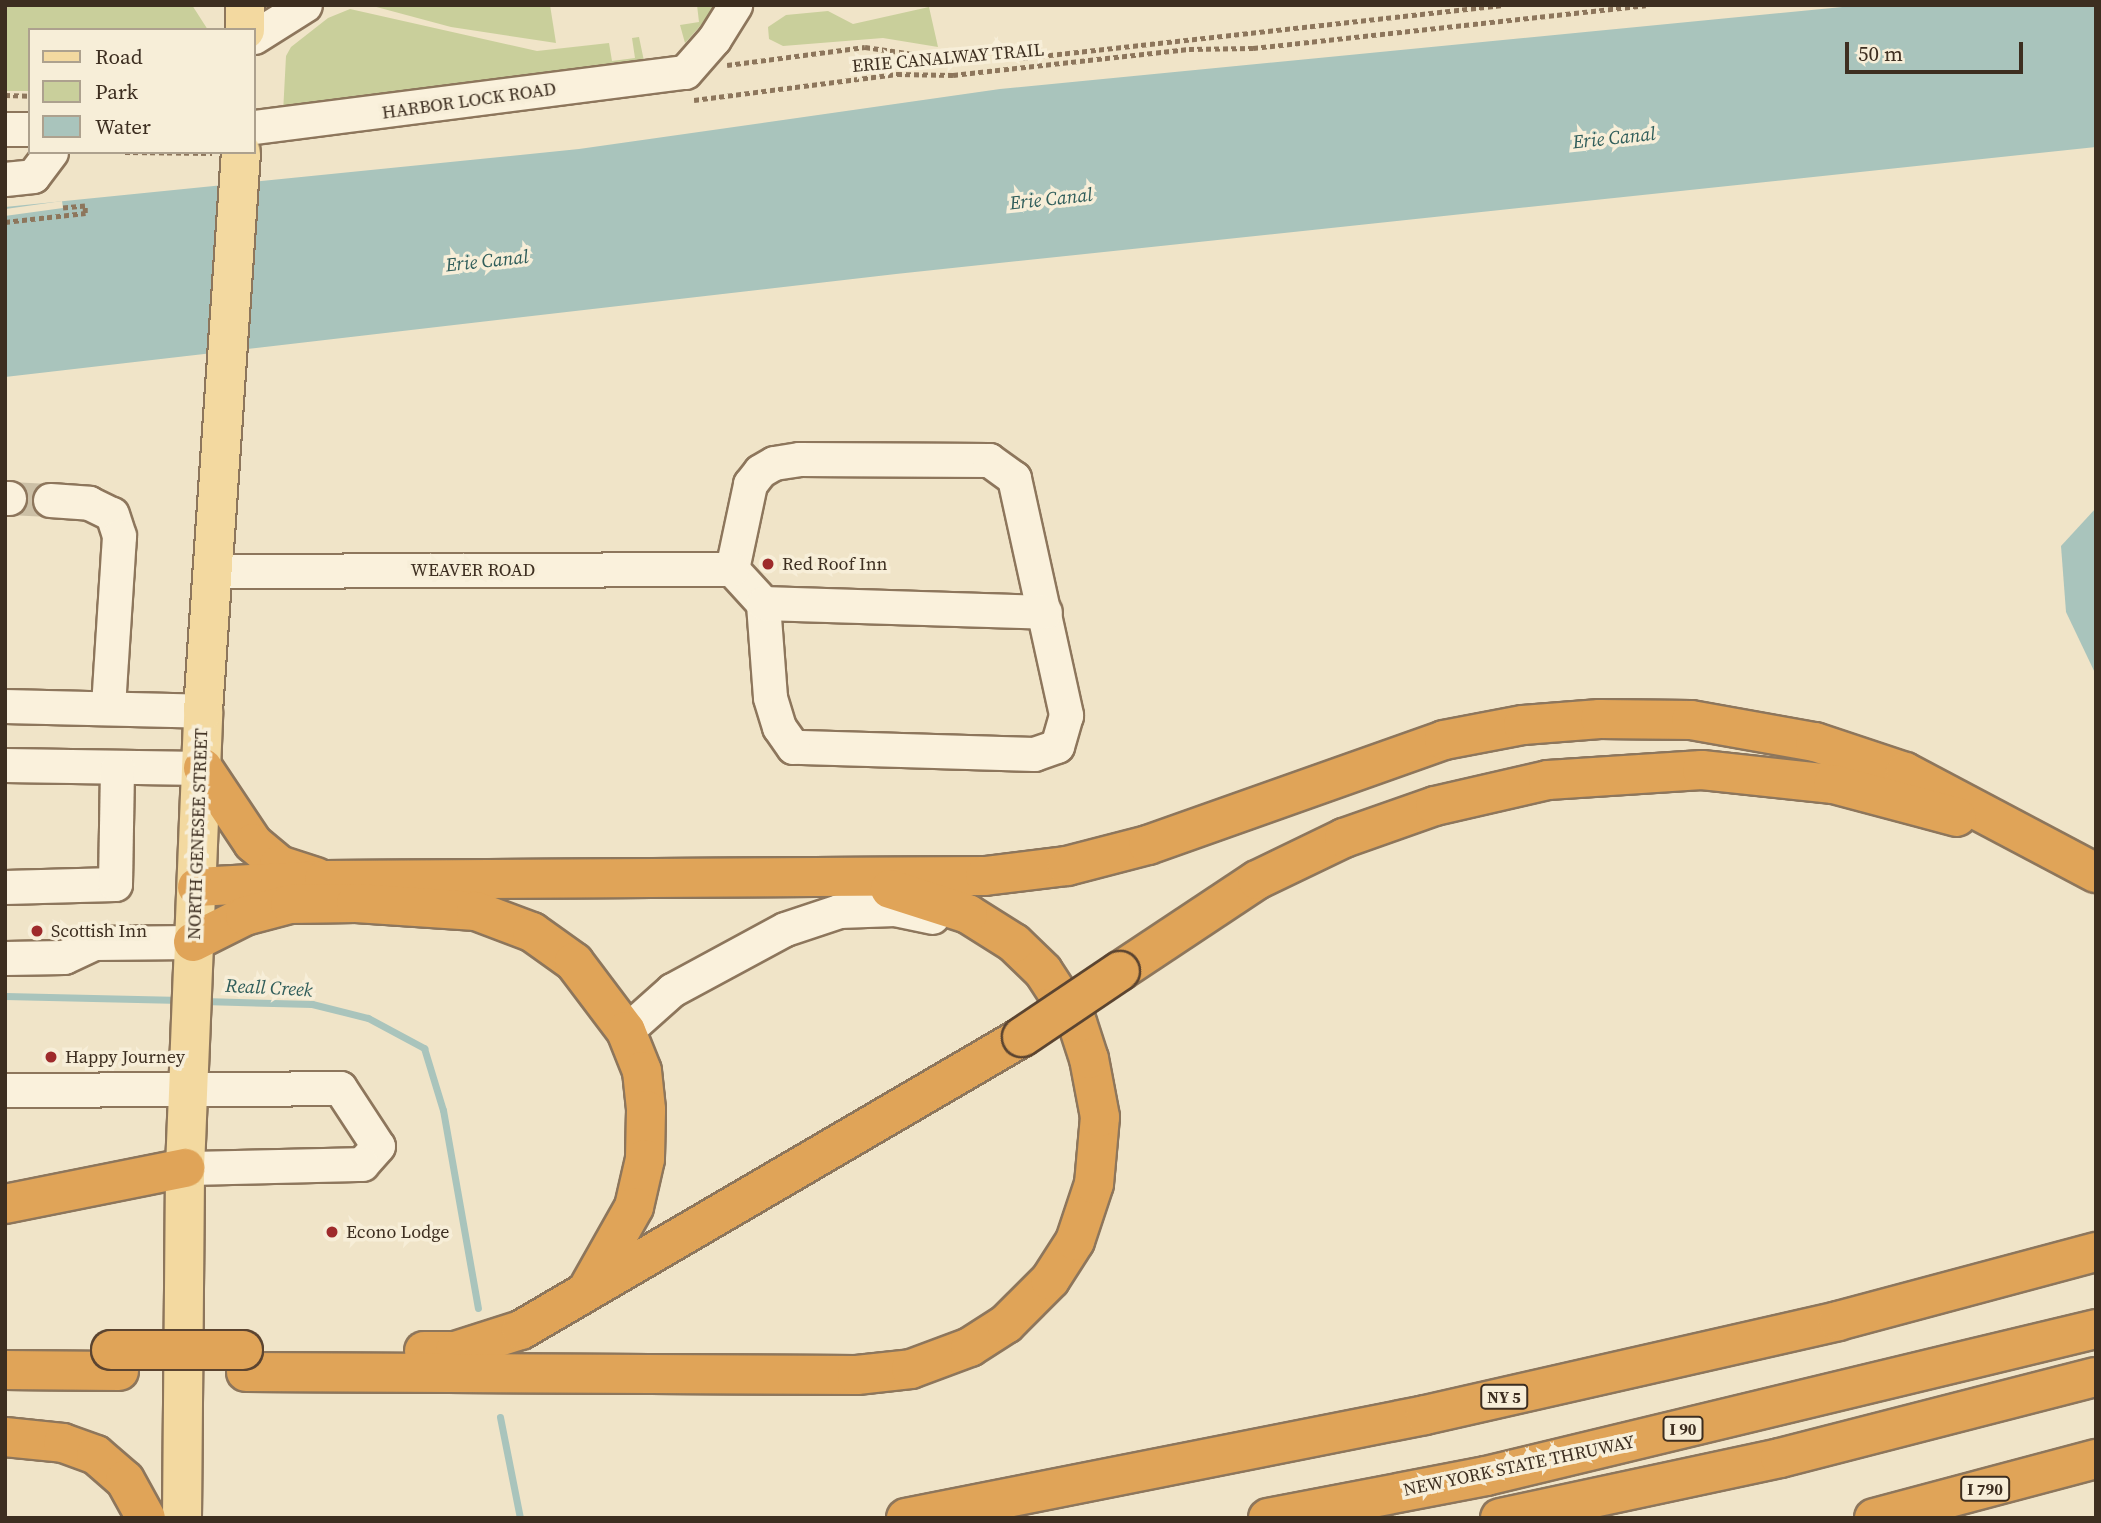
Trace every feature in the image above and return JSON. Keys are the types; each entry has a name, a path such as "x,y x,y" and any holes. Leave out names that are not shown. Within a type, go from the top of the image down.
{"highway":[{"path":"197,887 324,880 985,876 1067,866 1148,845 1444,740 1523,725 1600,719 1691,720 1815,742 1905,772 2096,873"},
{"path":"204,768 253,843 279,865 324,880"},
{"path":"244,1361 455,1351 521,1331 1021,1037 1257,880 1344,838 1435,806 1548,780 1702,770 1833,784 2026,837"},
{"path":"5,1349 115,1360 857,1375 911,1368 970,1347 1006,1324 1050,1280 1075,1241 1094,1184 1100,1117 1081,1035 1043,971 1014,943 968,914 921,896 833,875"},
{"path":"193,958 246,916 290,905 356,903 476,911 533,932 573,962 626,1031 642,1071 645,1159 634,1208 586,1291"},
{"path":"5,1204 184,1168"},
{"name":"NY 5","path":"906,1518 1452,1409 1838,1321 2096,1252"},
{"name":"NEW YORK STATE THRUWAY","path":"1268,1518 1486,1476 2096,1329"},
{"path":"5,1370 115,1360"},
{"path":"1500,1518 1780,1458 2096,1377"},
{"path":"5,1437 63,1443 96,1455 125,1480 146,1518"},
{"name":"I 790","path":"1874,1518 2096,1459"}],"main road":[{"path":"245,5 245,28"},
{"name":"NORTH GENESEE STREET","path":"182,1518 184,1168 204,768 203,712 227,417 242,154"}],"street":[{"path":"256,36 305,5"},
{"path":"682,87 735,5"},
{"name":"HARBOR LOCK ROAD","path":"256,127 682,87"},
{"path":"5,129 28,129"},
{"path":"5,179 33,176 50,154"},
{"path":"799,459 989,460 1014,478 1022,499 1066,715 1057,746 1034,754 793,747 779,727 763,650 763,603 732,569 750,484 760,471 774,463 799,459"},
{"path":"50,500 89,503 112,514 119,536 108,706"},
{"name":"WEAVER ROAD","path":"214,571 732,569"},
{"path":"763,603 1045,612"},
{"path":"5,706 108,706 203,712"},
{"path":"5,765 204,768"},
{"path":"5,887 115,884 117,768"},
{"path":"626,1031 672,990 785,929 839,911 895,909 960,922 1014,943"},
{"path":"5,958 64,957 94,943 193,958"},
{"path":"5,1090 340,1088 378,1146 362,1164 184,1168"},
{"path":"224,1167 285,1182 326,1165"}],"path":[{"path":"682,87 865,47 941,58 1023,58 1503,5"},
{"name":"ERIE CANALWAY TRAIL","path":"682,87 897,74 953,75 1189,49 1253,48 1646,5"},
{"path":"5,95 28,96"},
{"path":"5,222 85,213 85,206 63,208"}],"green space":[{"path":"5,5 192,5 207,28 28,28 28,91 5,91"},
{"path":"369,5 550,5 556,43 451,27"},
{"path":"697,5 719,5 685,43 680,25 699,22"},
{"path":"929,7 938,47 883,38 783,46 769,39 768,27 786,15 828,11 853,24"},
{"path":"350,9 537,51 609,43 612,61 635,58 632,38 639,37 644,61 283,113 286,56 291,47 328,18"}],"water":[{"name":"Erie Canal","path":"1863,5 2096,5 2096,147 896,274 5,377 5,207 579,149 1000,89"},
{"path":"2096,508 2096,675 2066,612 2061,546"}],"pier":[{"path":"62,201 63,208 7,216 6,209"}],"waterway":[{"name":"Reall Creek","path":"5,996 181,1000"},
{"name":"Reall Creek","path":"203,1001 312,1004 368,1018 424,1048 443,1110 478,1308"},
{"name":"Reall Creek","path":"500,1417 520,1518"}],"tunnel":[{"path":"9,498 50,500"}],"place":[{"name":"Red Roof Inn","path":"768,564"},
{"name":"Scottish Inn","path":"37,931"},
{"name":"Happy Journey","path":"51,1057"},
{"name":"Econo Lodge","path":"332,1232"}]}
